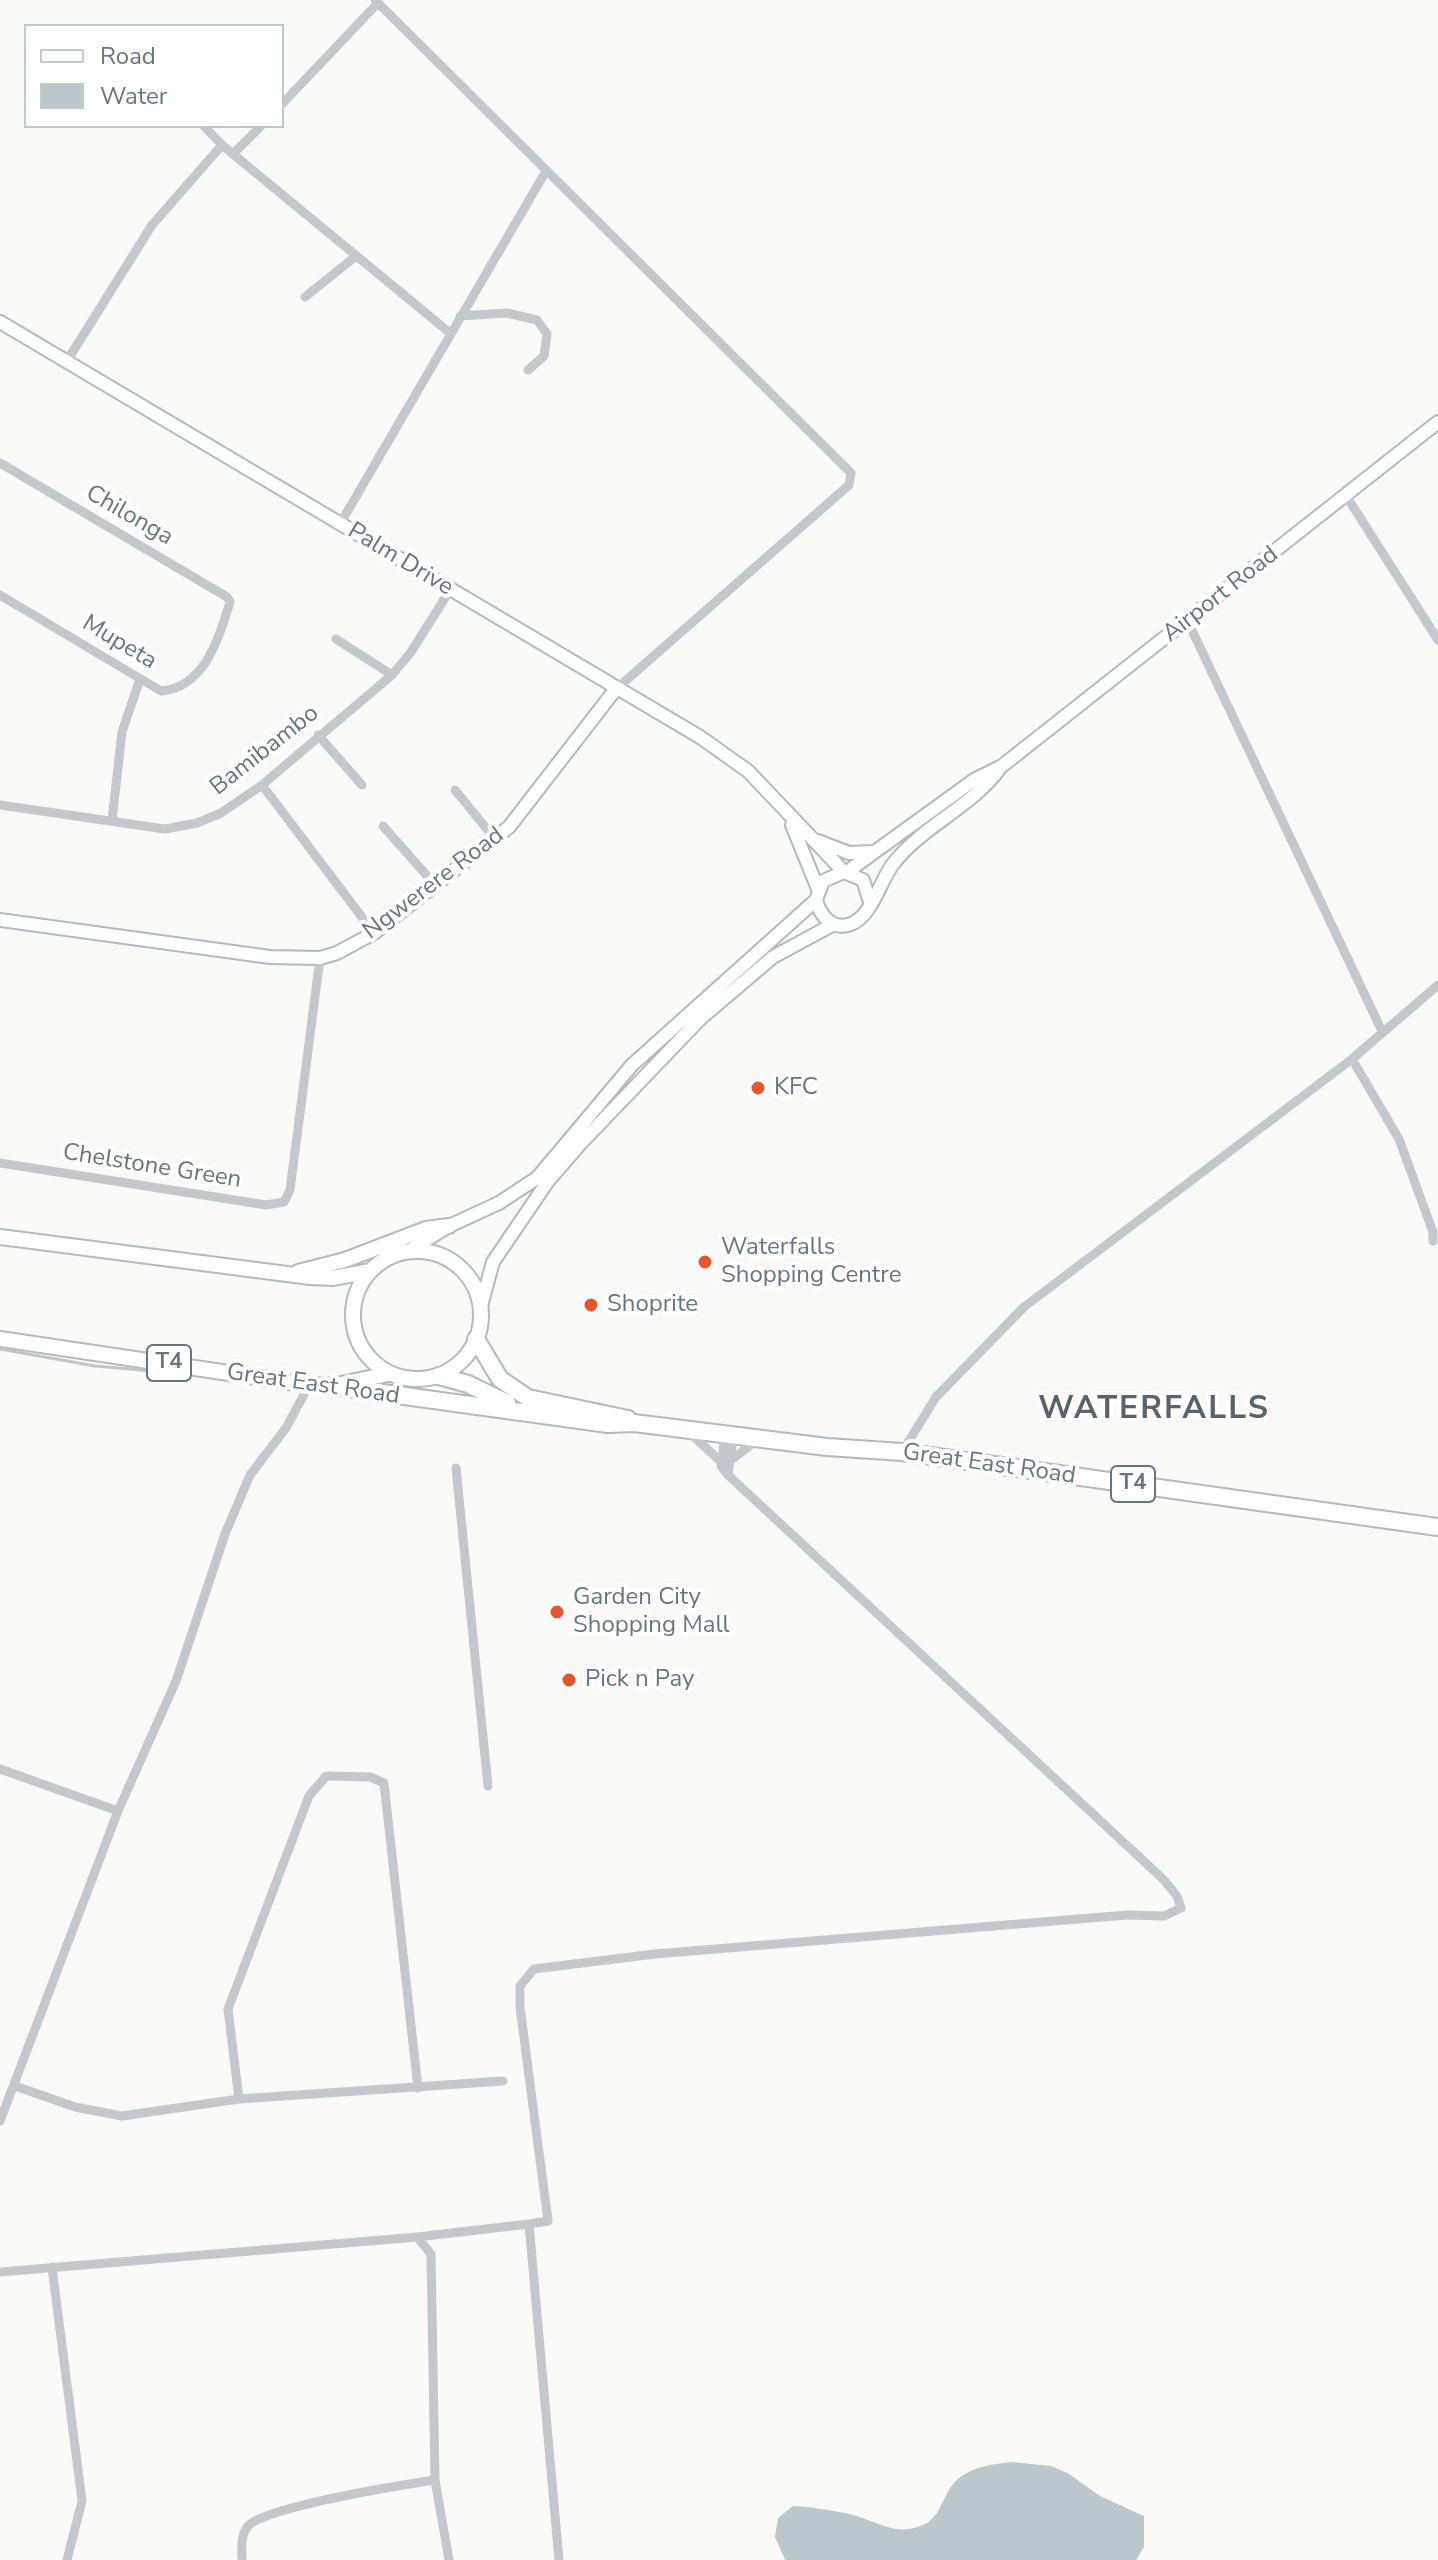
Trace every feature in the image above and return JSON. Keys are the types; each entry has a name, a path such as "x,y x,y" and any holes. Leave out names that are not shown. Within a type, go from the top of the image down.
{"highway":[{"name":"Great East Road","path":"476,1339 500,1379 528,1398 619,1415 634,1423"},
{"name":"Great East Road","path":"439,1376 460,1381 531,1412"},
{"name":"Great East Road","path":"332,1386 618,1425 634,1423 758,1439 902,1452 1438,1527"}],"main road":[{"name":"Palm Drive","path":"0,322 615,690 700,737 748,771 787,815 846,872"},
{"name":"Airport Road","path":"870,902 895,861 981,790 1002,766 1438,422"},
{"name":"Ngwerere Road","path":"0,920 270,957 320,958 374,933 495,839 521,814 615,690"},
{"name":"Airport Road","path":"846,872 974,780 1002,766"},
{"name":"Palm Drive","path":"787,815 817,894"},
{"name":"Palm Drive","path":"802,830 824,846 849,853 875,852"},
{"path":"846,872 867,885 870,902 864,916 854,923 834,924 773,957 676,1042 548,1181 493,1262 476,1339 462,1362 439,1376 413,1380 388,1374 369,1360 357,1340 355,1304 370,1271 449,1226 499,1203 537,1178 632,1065 817,894 830,875 846,872"},
{"path":"817,894 823,917 834,924"},
{"path":"286,1275 345,1260 426,1229 449,1226"},
{"path":"0,1237 286,1275 333,1278 370,1271"},
{"path":"407,1252 437,1255 463,1270 475,1287 481,1306"},
{"name":"Great East Road","path":"0,1339 332,1386"},
{"name":"T4","path":"332,1386 388,1374"}],"street":[{"path":"284,102 377,2 851,473 849,485 615,690"},
{"path":"206,128 222,145 450,333"},
{"path":"233,154 259,128"},
{"path":"67,361 152,225 222,145"},
{"path":"340,524 546,171"},
{"path":"305,297 356,256"},
{"path":"460,316 507,313 537,320 547,334 544,356 528,370"},
{"name":"Chilonga","path":"0,463 227,597 228,608"},
{"path":"1345,494 1438,640"},
{"name":"Bamibambo","path":"0,805 176,829 221,813 262,785 392,675 411,652 450,590"},
{"name":"Mupeta","path":"0,595 161,691 169,690 201,672 228,608"},
{"path":"1188,622 1382,1031"},
{"path":"336,639 392,675"},
{"path":"112,820 122,732 140,679"},
{"path":"318,735 362,785"},
{"path":"262,785 374,933"},
{"path":"455,790 495,839"},
{"path":"383,826 436,886"},
{"name":"Chelstone Green","path":"0,1163 266,1205 284,1202 290,1190 320,958"},
{"path":"902,1452 936,1397 1024,1307 1352,1059 1438,985"},
{"path":"1352,1059 1399,1139 1429,1218 1433,1241"},
{"path":"0,2121 118,1811 176,1681 225,1534 250,1475 286,1428 309,1385"},
{"path":"0,2272 417,2237 548,2221 520,2007 520,1986 534,1969 655,1954 1127,1915 1164,1916 1181,1908 1177,1896 1152,1869 725,1466 706,1444 684,1430"},
{"path":"725,1466 729,1435"},
{"path":"725,1466 758,1439"},
{"path":"456,1468 488,1786"},
{"path":"0,1769 118,1811"},
{"path":"239,2099 228,2009 309,1796 326,1776 370,1777 384,1783 418,2088"},
{"path":"15,2086 75,2107 122,2116 239,2099 503,2081"},
{"path":"529,2224 559,2560"},
{"path":"417,2237 431,2254 435,2480 449,2560"},
{"path":"52,2267 82,2501 67,2560"},
{"path":"242,2560 242,2539 247,2527 255,2521 300,2506 435,2480"}],"water":[{"path":"1012,2462 1051,2466 1069,2474 1100,2496 1144,2516 1144,2547 1136,2560 785,2560 775,2537 778,2518 793,2506 849,2514 894,2528 921,2526 935,2515 959,2478 978,2468"}],"waterway":[{"path":"0,1349 95,1366 188,1374"}],"place":[{"name":"KFC","path":"758,1088"},
{"name":"Waterfalls Shopping Centre","path":"705,1262"},
{"name":"Shoprite","path":"591,1305"},
{"name":"Garden City Shopping Mall","path":"557,1612"},
{"name":"Pick n Pay","path":"569,1680"}],"district":[{"name":"WATERFALLS","path":"1154,1410"}]}
